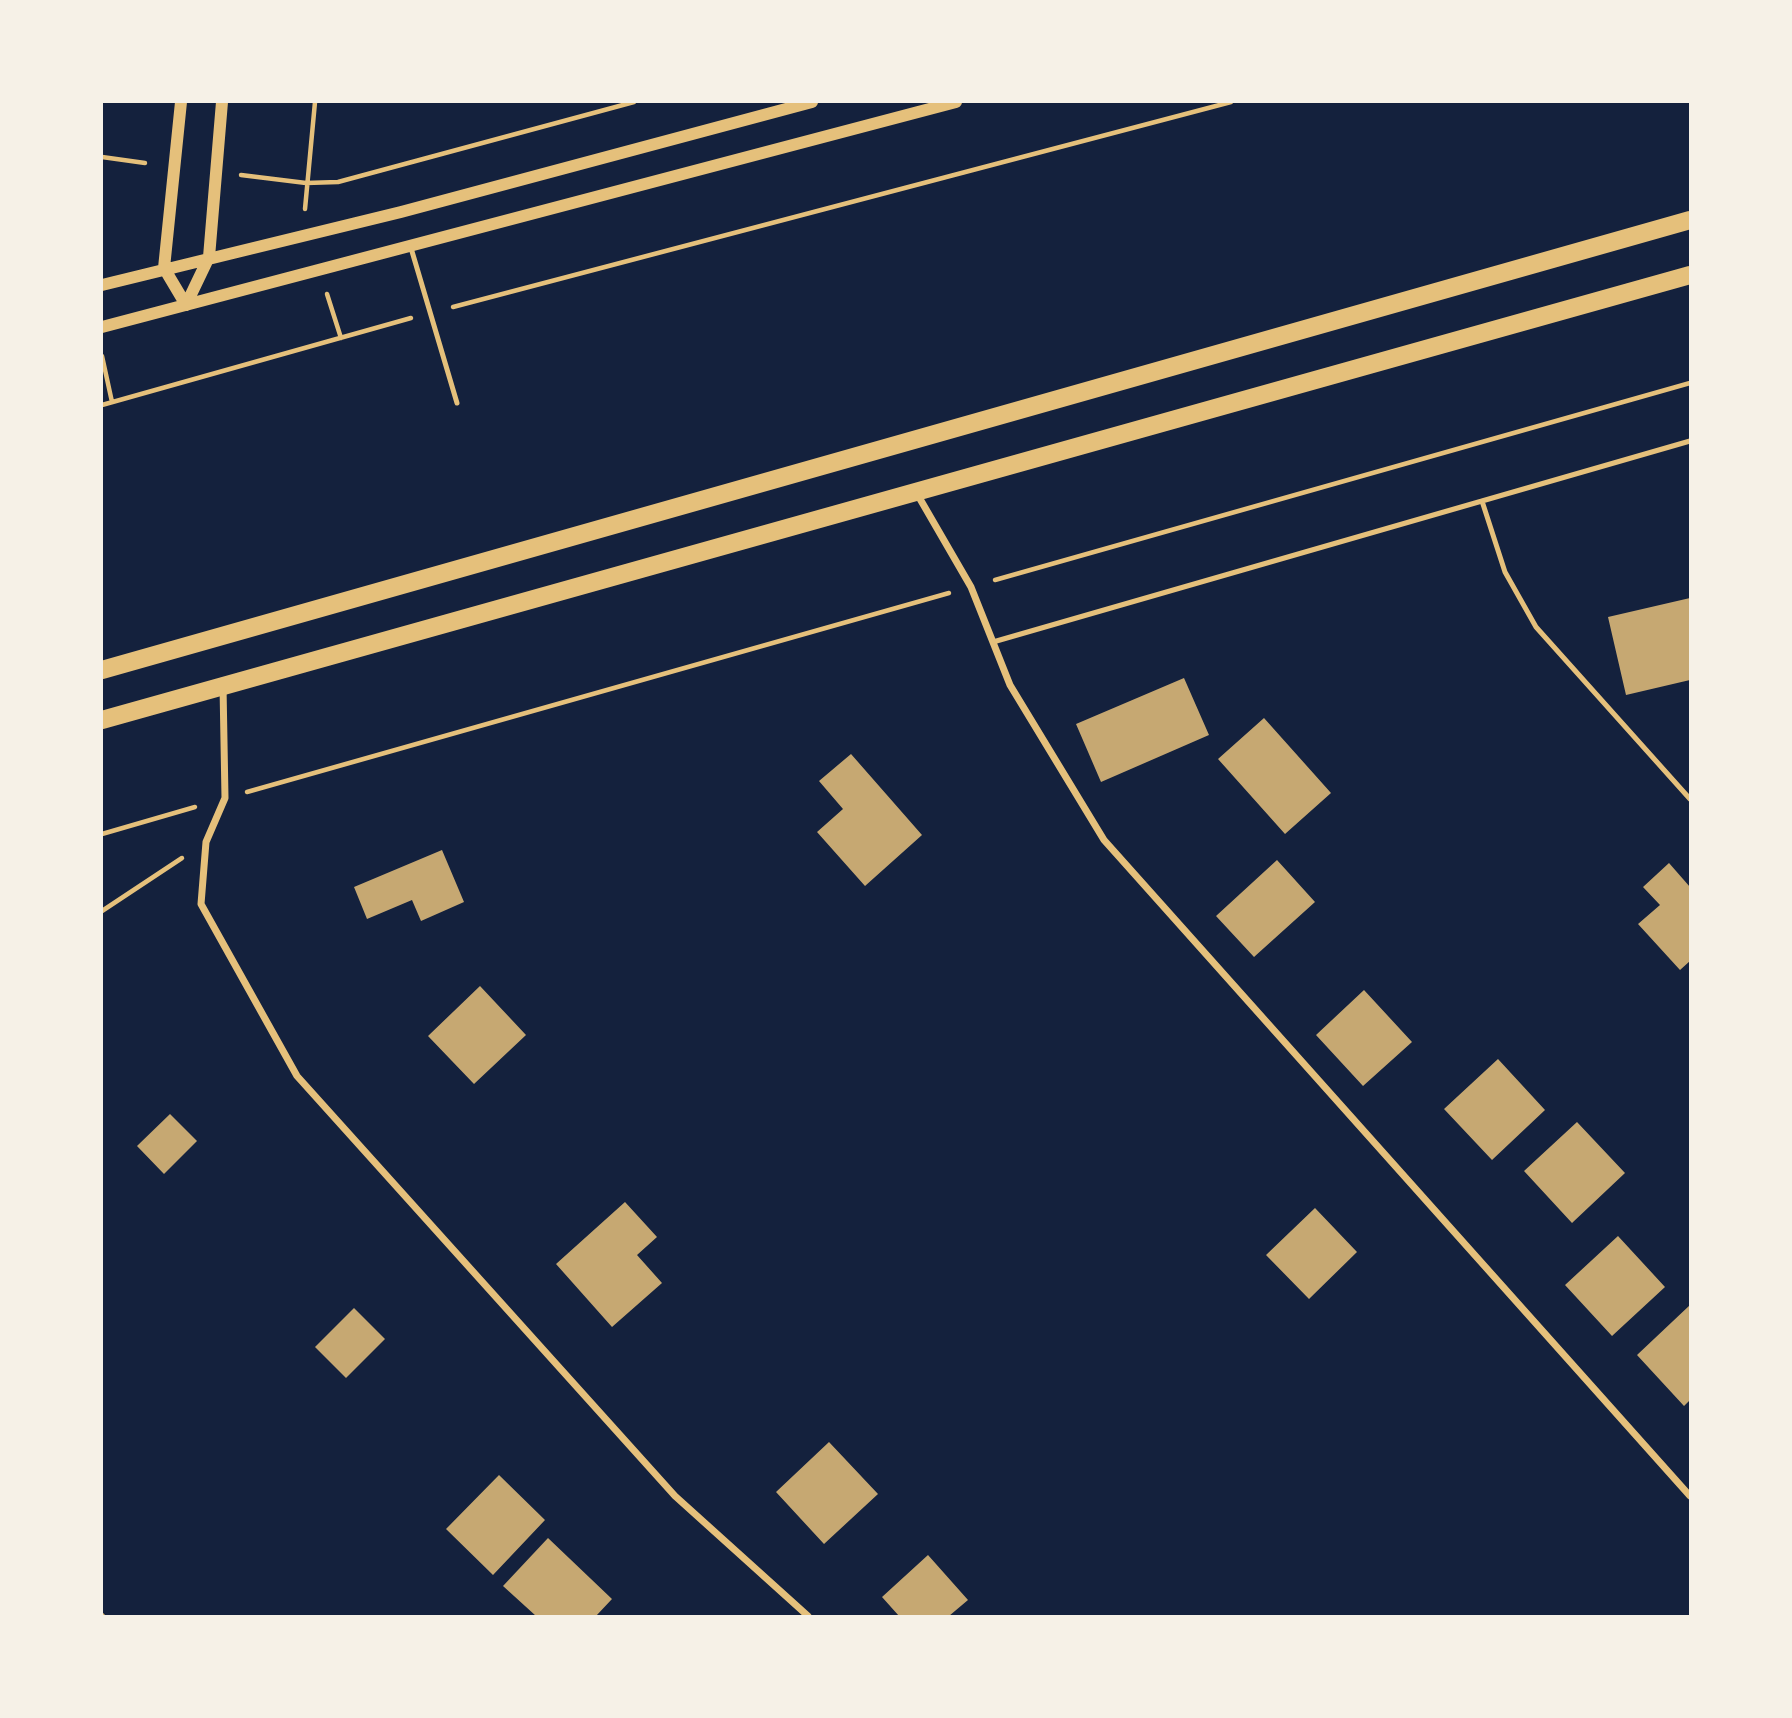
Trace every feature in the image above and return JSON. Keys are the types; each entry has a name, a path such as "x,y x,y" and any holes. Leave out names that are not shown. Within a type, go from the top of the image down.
{"main road":[{"path":"102,670 1690,219"},
{"path":"102,720 1690,275"}],"street":[{"path":"181,102 164,268 186,305"},
{"path":"186,305 209,257 222,102"},
{"path":"102,285 401,212 812,102"},
{"path":"102,327 956,102"},
{"path":"916,492 971,587 1010,685 1104,840 1690,1496"},
{"path":"223,685 225,799 206,842 201,904 297,1076 675,1496 808,1616"}],"lane":[{"path":"411,247 457,403"},
{"path":"993,642 1690,441"},
{"path":"1482,501 1505,572 1536,626 1690,799"}],"path":[{"path":"305,214 316,102"},
{"path":"240,175 306,183 338,182 634,102"},
{"path":"447,309 1231,102"},
{"path":"102,157 145,163"},
{"path":"327,293 341,338"},
{"path":"102,405 417,317"},
{"path":"102,356 112,402"},
{"path":"102,834 1690,383"},
{"path":"102,911 206,842"}],"building":[{"path":"1690,598 1690,680 1626,695 1608,617"},
{"path":"1184,678 1209,735 1101,782 1076,724"},
{"path":"1264,718 1331,793 1285,834 1218,759"},
{"path":"851,754 922,835 865,886 817,832 843,809 819,781"},
{"path":"442,850 464,902 421,921 412,900 367,919 354,887"},
{"path":"1277,860 1315,902 1254,957 1216,916"},
{"path":"1669,863 1690,887 1690,961 1680,970 1638,924 1660,905 1643,887"},
{"path":"480,986 526,1035 474,1084 428,1036"},
{"path":"1364,990 1412,1042 1363,1086 1316,1035"},
{"path":"1498,1059 1545,1110 1492,1160 1444,1109"},
{"path":"170,1114 197,1141 164,1174 137,1146"},
{"path":"1577,1122 1625,1173 1572,1223 1524,1171"},
{"path":"625,1202 657,1237 637,1255 662,1283 612,1327 556,1264"},
{"path":"1315,1208 1357,1252 1309,1299 1266,1255"},
{"path":"1618,1236 1665,1287 1612,1336 1565,1285"},
{"path":"1690,1305 1690,1400 1684,1406 1637,1355"},
{"path":"354,1308 385,1339 346,1378 315,1347"},
{"path":"829,1442 878,1494 824,1544 776,1492"},
{"path":"499,1475 545,1520 493,1575 446,1529"},
{"path":"548,1538 612,1599 596,1616 536,1616 503,1586"},
{"path":"928,1555 968,1600 949,1616 899,1616 882,1597"}]}
